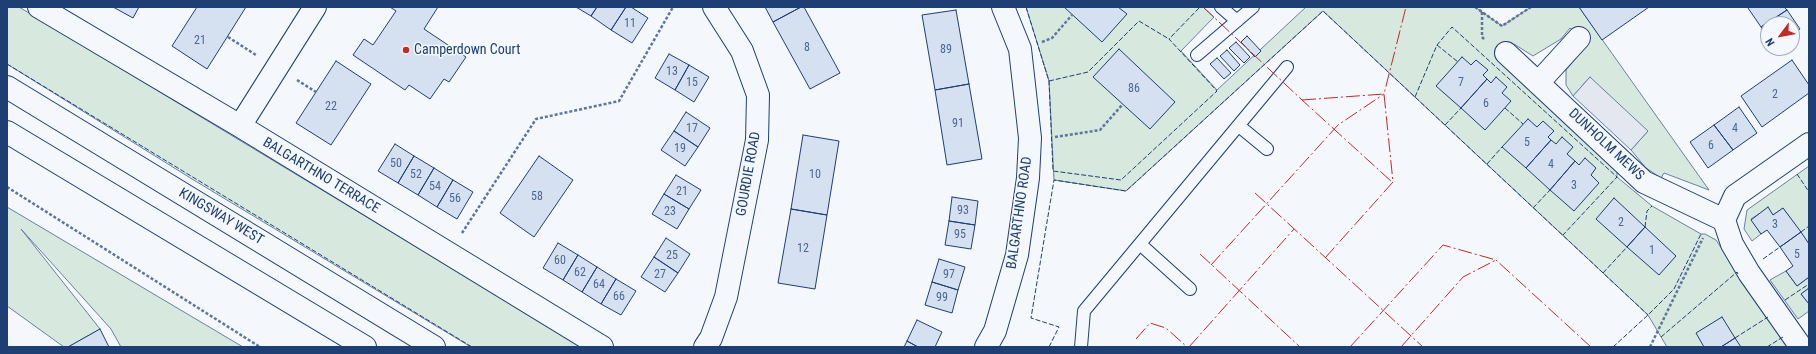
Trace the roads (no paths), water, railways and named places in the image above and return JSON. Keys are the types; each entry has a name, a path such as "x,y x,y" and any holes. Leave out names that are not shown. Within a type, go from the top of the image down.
{"main road":[{"name":"BALGARTHNO TERRACE","path":"39,7 240,126 602,347"},
{"path":"240,126 316,7"},
{"name":"GOURDIE ROAD","path":"705,347 711,338 726,297 757,140 758,95 742,51 714,7"},
{"name":"BALGARTHNO ROAD","path":"986,347 995,331 1017,256 1028,178 1030,138 1020,49 1003,7"},
{"path":"1538,83 1580,38"},
{"name":"DUNHOLM MEWS","path":"1506,53 1644,182 1724,220"},
{"name":"KINGSWAY WEST","path":"7,86 434,347"},
{"path":"7,132 365,347"},
{"path":"1801,347 1732,244 1724,220 1735,196 1809,144"}],"lane":[{"path":"1221,7 1236,21"},
{"path":"1197,55 1253,7"},
{"path":"1081,347 1084,311 1287,67"},
{"path":"1239,126 1267,149"},
{"path":"1140,244 1190,289"}],"place":[{"name":"Camperdown Court","path":"406,50"}]}
